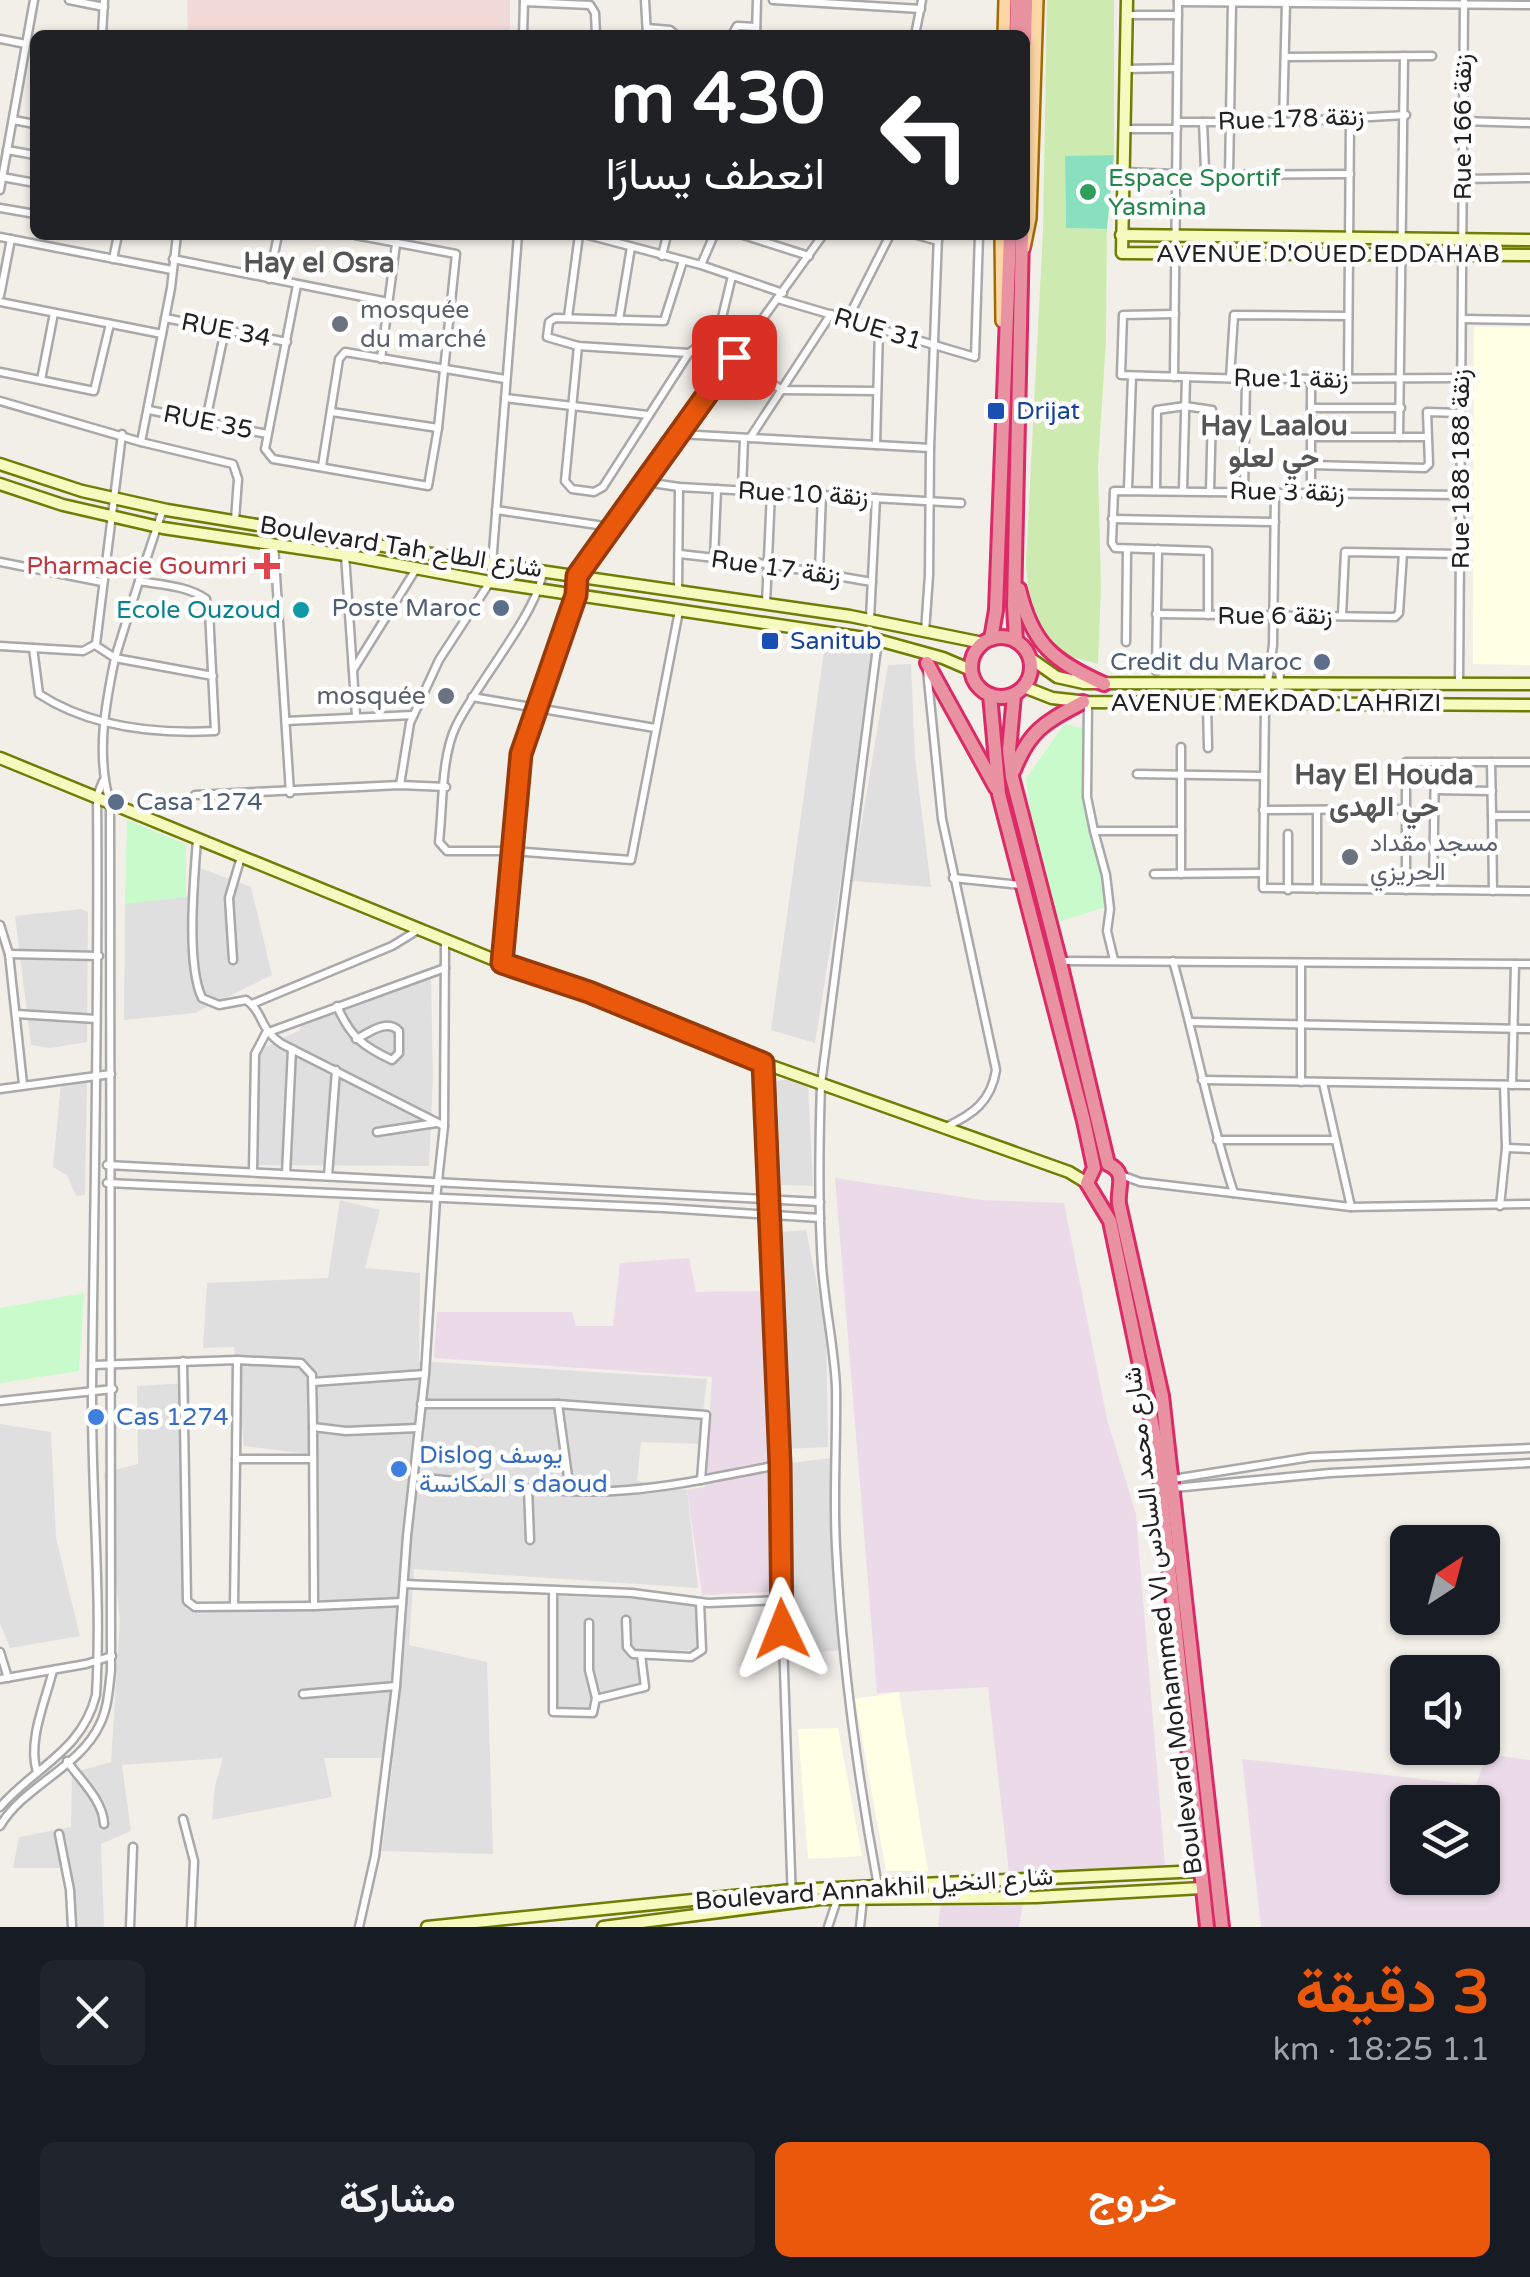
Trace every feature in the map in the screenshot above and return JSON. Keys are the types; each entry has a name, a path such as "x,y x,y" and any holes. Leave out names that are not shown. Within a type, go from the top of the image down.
{"highway":[{"path":"1016,30 1017,0"},
{"path":"1025,30 1026,0"},
{"path":"987,641 996,610 1010,240"},
{"path":"1016,640 1022,240"},
{"path":"1016,572 1026,617 1041,643 1062,664 1104,684"},
{"path":"1006,637 1016,640 1030,658 1031,672 1019,691 990,695 977,685 971,670 974,653 987,641 1006,637"},
{"path":"926,658 998,794"},
{"name":"Boulevard Mohammed VI شارع محمد السادس","path":"1019,691 1009,750 1012,778 1060,962 1097,1197 1110,1221 1156,1442 1207,1927"},
{"name":"Boulevard Mohammed VI شارع محمد السادس","path":"990,695 998,794 1095,1172"},
{"path":"1012,778 1031,736 1047,722 1086,702"},
{"path":"1095,1172 1120,1184 1108,1198 1097,1197"},
{"name":"Boulevard Mohammed VI شارع محمد السادس","path":"1120,1184 1162,1396 1222,1927"}],"main road":[{"path":"1004,0 1004,30"},
{"path":"1030,218 1037,0"},
{"path":"1001,240 1005,360"},
{"path":"1021,257 1025,240"}],"street":[{"path":"0,190 34,0"},
{"path":"70,0 104,3 102,30"},
{"path":"646,0 647,30"},
{"path":"756,30 757,0"},
{"path":"772,0 921,10"},
{"path":"916,30 922,0"},
{"path":"1121,235 1127,0"},
{"path":"523,30 524,1 580,2 594,8 596,30"},
{"path":"1174,376 1178,1 1530,5"},
{"path":"1230,176 1232,2"},
{"path":"1283,122 1286,2"},
{"name":"Rue 166 زنقة","path":"1462,254 1464,2"},
{"path":"1127,14 1178,15"},
{"path":"0,39 26,44"},
{"path":"1399,437 1404,56"},
{"path":"1285,57 1432,56"},
{"path":"1126,69 1177,68"},
{"name":"Rue 178 زنقة","path":"1124,129 1203,122 1406,115"},
{"path":"1348,379 1350,119"},
{"path":"13,120 30,123"},
{"path":"1463,121 1530,123"},
{"path":"1203,122 1205,170 1210,175 1350,174"},
{"path":"7,150 30,153"},
{"path":"1123,172 1176,174"},
{"path":"2,178 30,182"},
{"path":"1463,179 1530,178"},
{"path":"0,208 30,213"},
{"name":"AVENUE D'OUED EDDAHAB","path":"1530,240 1121,235 1121,250 1125,254 1530,255"},
{"path":"0,237 172,270"},
{"path":"12,239 0,299 162,334"},
{"path":"113,259 117,240"},
{"path":"141,442 176,240"},
{"path":"269,280 277,240"},
{"path":"297,285 265,449 273,459 428,486 456,254 378,240"},
{"path":"492,564 518,240"},
{"path":"568,317 578,240"},
{"name":"RUE 31","path":"607,240 683,260 832,314 971,357 978,354 980,240"},
{"path":"622,244 623,240"},
{"path":"662,256 666,240"},
{"path":"701,266 712,240"},
{"path":"759,240 810,256"},
{"path":"502,963 521,754 576,595 577,576 820,240"},
{"path":"848,318 887,240"},
{"path":"924,632 938,240"},
{"path":"381,359 396,244"},
{"path":"619,320 632,246"},
{"name":"Rue 188 زنقة 188","path":"1458,684 1462,254"},
{"path":"173,259 388,302"},
{"path":"683,260 664,322 551,319 547,337 578,346 689,353"},
{"path":"578,346 566,481 572,489 594,492 603,488 689,353 719,330 732,276"},
{"path":"40,380 54,313"},
{"path":"742,490 747,439 832,314"},
{"name":"Rue 1 زنقة","path":"1174,314 1123,314 1121,375 1461,378"},
{"path":"1230,378 1234,315 1348,316"},
{"name":"RUE 34","path":"165,318 287,342"},
{"path":"1462,319 1530,320"},
{"path":"0,372 94,392 110,324"},
{"path":"876,445 879,328"},
{"path":"206,420 224,330"},
{"path":"698,347 731,360 782,390 876,391"},
{"path":"322,466 342,355 346,352 506,379"},
{"path":"1128,490 1132,376"},
{"path":"1182,490 1186,377"},
{"path":"1244,492 1246,379"},
{"path":"1310,492 1311,379"},
{"path":"505,398 648,415"},
{"path":"0,401 233,464 238,479 235,520"},
{"path":"1156,491 1157,410 1185,406 1212,410 1210,492"},
{"path":"1311,408 1401,408"},
{"name":"RUE 35","path":"149,410 268,434"},
{"path":"332,412 438,428"},
{"path":"1310,465 1425,468 1429,464 1427,412 1461,413"},
{"path":"94,645 122,434"},
{"path":"678,434 930,448"},
{"path":"1310,438 1427,437"},
{"name":"Boulevard Tah شارع الطاح","path":"0,464 114,499 163,509 987,641"},
{"name":"Rue 10 زنقة","path":"644,482 961,503"},
{"name":"Boulevard Tah شارع الطاح","path":"0,484 158,527 540,590 878,640 971,670"},
{"path":"678,592 679,487"},
{"path":"714,559 716,489"},
{"name":"Rue 3 زنقة","path":"1112,519 1114,491 1460,494"},
{"path":"766,604 770,492"},
{"path":"1275,492 1274,616 1265,703 1262,888 1530,891"},
{"path":"818,572 822,494"},
{"path":"870,620 876,498"},
{"path":"0,1826 6,1815 89,1741 100,1726 112,1670 110,803 104,781 103,722 115,658 163,509"},
{"path":"496,510 611,527"},
{"path":"1208,615 1208,551 1116,548 1112,544 1112,519 1275,522"},
{"path":"344,538 356,716"},
{"path":"274,544 290,793"},
{"path":"1126,642 1127,549"},
{"path":"1156,671 1158,550"},
{"path":"1342,616 1344,553 1460,554"},
{"name":"Rue 6 زنقة","path":"1156,614 1395,617 1399,613 1403,553"},
{"name":"Rue 17 زنقة","path":"680,554 872,582"},
{"path":"0,562 102,582"},
{"path":"352,671 416,569"},
{"path":"543,571 540,590 472,697 451,738 439,842 447,851 512,851 631,860 680,611"},
{"path":"33,648 39,694 54,704 103,722 165,733 215,731 206,599 198,593 140,581"},
{"path":"400,785 404,744 413,715 460,623 490,582"},
{"path":"878,640 821,1084 820,1202 822,1268 834,1356 835,1542 844,1664 878,1886"},
{"path":"94,645 115,658 213,676"},
{"path":"0,646 83,651 94,645"},
{"path":"1272,657 1279,669 1282,704"},
{"path":"926,658 942,819 996,1070 984,1103 945,1128"},
{"name":"AVENUE MEKDAD LAHRIZI","path":"1030,658 1065,680 1104,684 1530,684"},
{"name":"AVENUE MEKDAD LAHRIZI","path":"1019,691 1086,702 1530,705"},
{"path":"472,697 655,728"},
{"path":"1086,702 1088,797 1106,875 1110,910 1107,931 1114,960"},
{"path":"1207,704 1208,748"},
{"path":"286,721 413,715"},
{"path":"1181,748 1181,874"},
{"path":"0,758 502,963 589,992 763,1063 1070,1172 1095,1172"},
{"path":"1406,890 1408,761 1530,762"},
{"path":"1433,890 1434,761"},
{"path":"1491,762 1495,816 1493,890"},
{"path":"1137,774 1263,776"},
{"path":"0,1806 80,1736 91,1717 98,1670 92,1390 97,1182 94,1076 99,956 97,796 104,781"},
{"path":"195,795 400,785 446,788"},
{"path":"1435,790 1492,792"},
{"path":"1262,810 1406,809"},
{"path":"1317,810 1317,890"},
{"path":"1495,816 1530,816"},
{"path":"1094,831 1181,831"},
{"path":"1288,834 1288,890"},
{"path":"198,838 194,896 198,990 210,1003 238,1000 252,1004 392,946 419,929"},
{"path":"233,960 229,898 241,856"},
{"path":"1154,874 1262,873"},
{"path":"953,878 1024,886"},
{"path":"0,925 10,954 22,1084"},
{"path":"359,1927 375,1856 396,1686 425,1374 441,1124 445,940"},
{"path":"10,954 99,956"},
{"path":"1173,961 1234,1193"},
{"path":"1060,962 1530,964"},
{"path":"1300,964 1301,1082"},
{"path":"1500,1206 1515,964"},
{"path":"252,1172 255,1054 266,1033 445,968"},
{"path":"252,1004 266,1033 441,1124"},
{"path":"336,1006 348,1032 356,1039 392,1060 400,1053 399,1030 393,1025 387,1024 356,1039"},
{"path":"16,1014 96,1019"},
{"path":"1191,1022 1530,1029"},
{"path":"286,1174 292,1049"},
{"path":"763,1063 780,1464 780,1600 787,1686 792,1896"},
{"path":"328,1176 336,1070"},
{"path":"0,1089 111,1074"},
{"path":"1202,1080 1530,1086"},
{"path":"1323,1082 1351,1207"},
{"path":"377,1132 441,1124"},
{"path":"1217,1140 1336,1140"},
{"path":"1506,1148 1530,1149"},
{"path":"97,1164 820,1202"},
{"path":"97,1182 820,1218"},
{"path":"1120,1184 1140,1182 1351,1207 1530,1204"},
{"path":"93,1365 238,1360 301,1363 308,1367 313,1382 314,1606"},
{"path":"234,1605 238,1360"},
{"path":"183,1361 187,1602 194,1608 402,1602"},
{"path":"313,1382 425,1374"},
{"path":"0,1402 114,1388"},
{"path":"421,1404 558,1404 706,1416 701,1480"},
{"path":"558,1404 570,1491"},
{"path":"313,1427 346,1431 418,1428"},
{"path":"1172,1484 1311,1456 1530,1448"},
{"path":"236,1458 312,1460"},
{"path":"1172,1484 1530,1463"},
{"path":"414,1476 570,1491 626,1490 780,1464"},
{"path":"528,1488 530,1540"},
{"path":"404,1584 632,1593 700,1602 780,1600"},
{"path":"553,1590 553,1712 593,1713 596,1699 589,1670 589,1622"},
{"path":"626,1620 629,1651 640,1655 700,1654 704,1644 700,1602"},
{"path":"0,1652 4,1678 112,1656"},
{"path":"596,1699 645,1687 640,1655"},
{"path":"86,1664 98,1670 112,1670"},
{"path":"37,1772 33,1759 36,1738 53,1670"},
{"path":"303,1694 396,1686"},
{"path":"67,1761 96,1800 104,1824"},
{"path":"184,1819 194,1861 192,1927"},
{"path":"59,1834 70,1890 72,1927"},
{"path":"130,1927 133,1847"},
{"name":"Boulevard Annakhil شارع النخيل","path":"427,1927 878,1886 1202,1872"},
{"name":"Boulevard Annakhil شارع النخيل","path":"603,1927 792,1896 1036,1896 1202,1888"},
{"path":"828,1927 838,1898"},
{"path":"860,1927 863,1898"}],"shaded area":[{"path":"187,0 510,0 510,30 188,30"},
{"path":"1474,327 1530,327 1530,665 1473,664"},
{"path":"825,644 877,654 815,1043 771,1030"},
{"path":"911,664 915,758 931,887 852,881 888,665"},
{"path":"195,866 251,887 272,975 195,1013 124,1020 125,902 193,896"},
{"path":"81,909 88,912 87,1042 50,1048 31,1045 15,916"},
{"path":"431,976 433,1078 429,1166 253,1165 261,1049 300,1030 301,1025"},
{"path":"794,1078 808,1085 813,1186 781,1185 777,1081"},
{"path":"87,1080 85,1195 76,1196 67,1175 53,1167 61,1084"},
{"path":"835,1178 982,1200 1064,1203 1107,1419 1136,1514 1165,1866 1009,1873 988,1687 877,1693"},
{"path":"340,1200 380,1210 365,1268 420,1273 419,1361 707,1379 699,1444 641,1442 637,1481 687,1490 698,1588 414,1569 409,1645 487,1662 493,1854 382,1851 393,1758 324,1758 332,1797 212,1820 223,1758 122,1765 131,1831 101,1844 104,1927 72,1927 64,1868 13,1868 19,1837 71,1827 72,1773 111,1762 120,1620 104,1473 138,1464 137,1386 190,1383 186,1609 310,1602 319,1455 244,1446 234,1347 203,1348 207,1283 328,1278"},
{"path":"806,1230 826,1330 828,1447 786,1449 780,1232"},
{"path":"689,1258 696,1292 764,1291 771,1592 702,1595 687,1490 705,1487 712,1377 434,1358 437,1312 572,1312 576,1326 613,1326 620,1263"},
{"path":"0,1424 51,1432 56,1538 80,1636 10,1648 0,1623"},
{"path":"831,1458 843,1650 796,1654 790,1463"},
{"path":"558,1596 666,1600 698,1607 696,1650 644,1651 646,1694 600,1694 598,1710 557,1708"},
{"path":"899,1692 928,1871 886,1871 855,1699"},
{"path":"838,1728 862,1856 808,1859 798,1729"},
{"path":"1500,1756 1530,1760 1530,1927 1261,1927 1242,1759 1476,1785 1483,1765 1500,1765"},
{"path":"941,1903 1023,1903 1019,1927 938,1927"}],"green space":[{"path":"1047,0 1114,0 1114,155 1065,157 1066,228 1107,229 1106,340 1098,465 1098,664 1058,652 1042,635 1030,599 1026,562 1043,230"},
{"name":"Espace Sportif Yasmina","path":"1114,155 1107,229 1066,228 1065,156"},
{"path":"1064,724 1083,728 1087,798 1112,905 1052,924 1035,854 1026,779"},
{"path":"127,820 186,844 186,897 125,904"},
{"path":"84,1293 79,1371 0,1383 0,1308"}],"place":[{"name":"Espace Sportif Yasmina","path":"1088,192"},
{"name":"mosquée du marché","path":"340,324"},
{"name":"Drijat","path":"996,411"},
{"name":"Pharmacie Goumri","path":"267,566"},
{"name":"Poste Maroc","path":"501,608"},
{"name":"Ecole Ouzoud","path":"301,610"},
{"name":"Sanitub","path":"770,641"},
{"name":"Credit du Maroc","path":"1322,662"},
{"name":"mosquée","path":"446,696"},
{"name":"Casa 1274","path":"116,802"},
{"name":"مسجد مقداد الحريزي","path":"1350,857"},
{"name":"Cas 1274","path":"96,1417"},
{"name":"Dislog يوسف المكانسة s daoud","path":"399,1469"}],"district":[{"name":"Hay el Osra","path":"319,263"},
{"name":"Hay Laalou حي لعلو","path":"1274,442"},
{"name":"Hay El Houda حي الهدى","path":"1384,791"}],"route":[{"path":"734,357 577,576 576,595 521,754 502,963 589,992 763,1063 780,1464 782,1629"}]}
